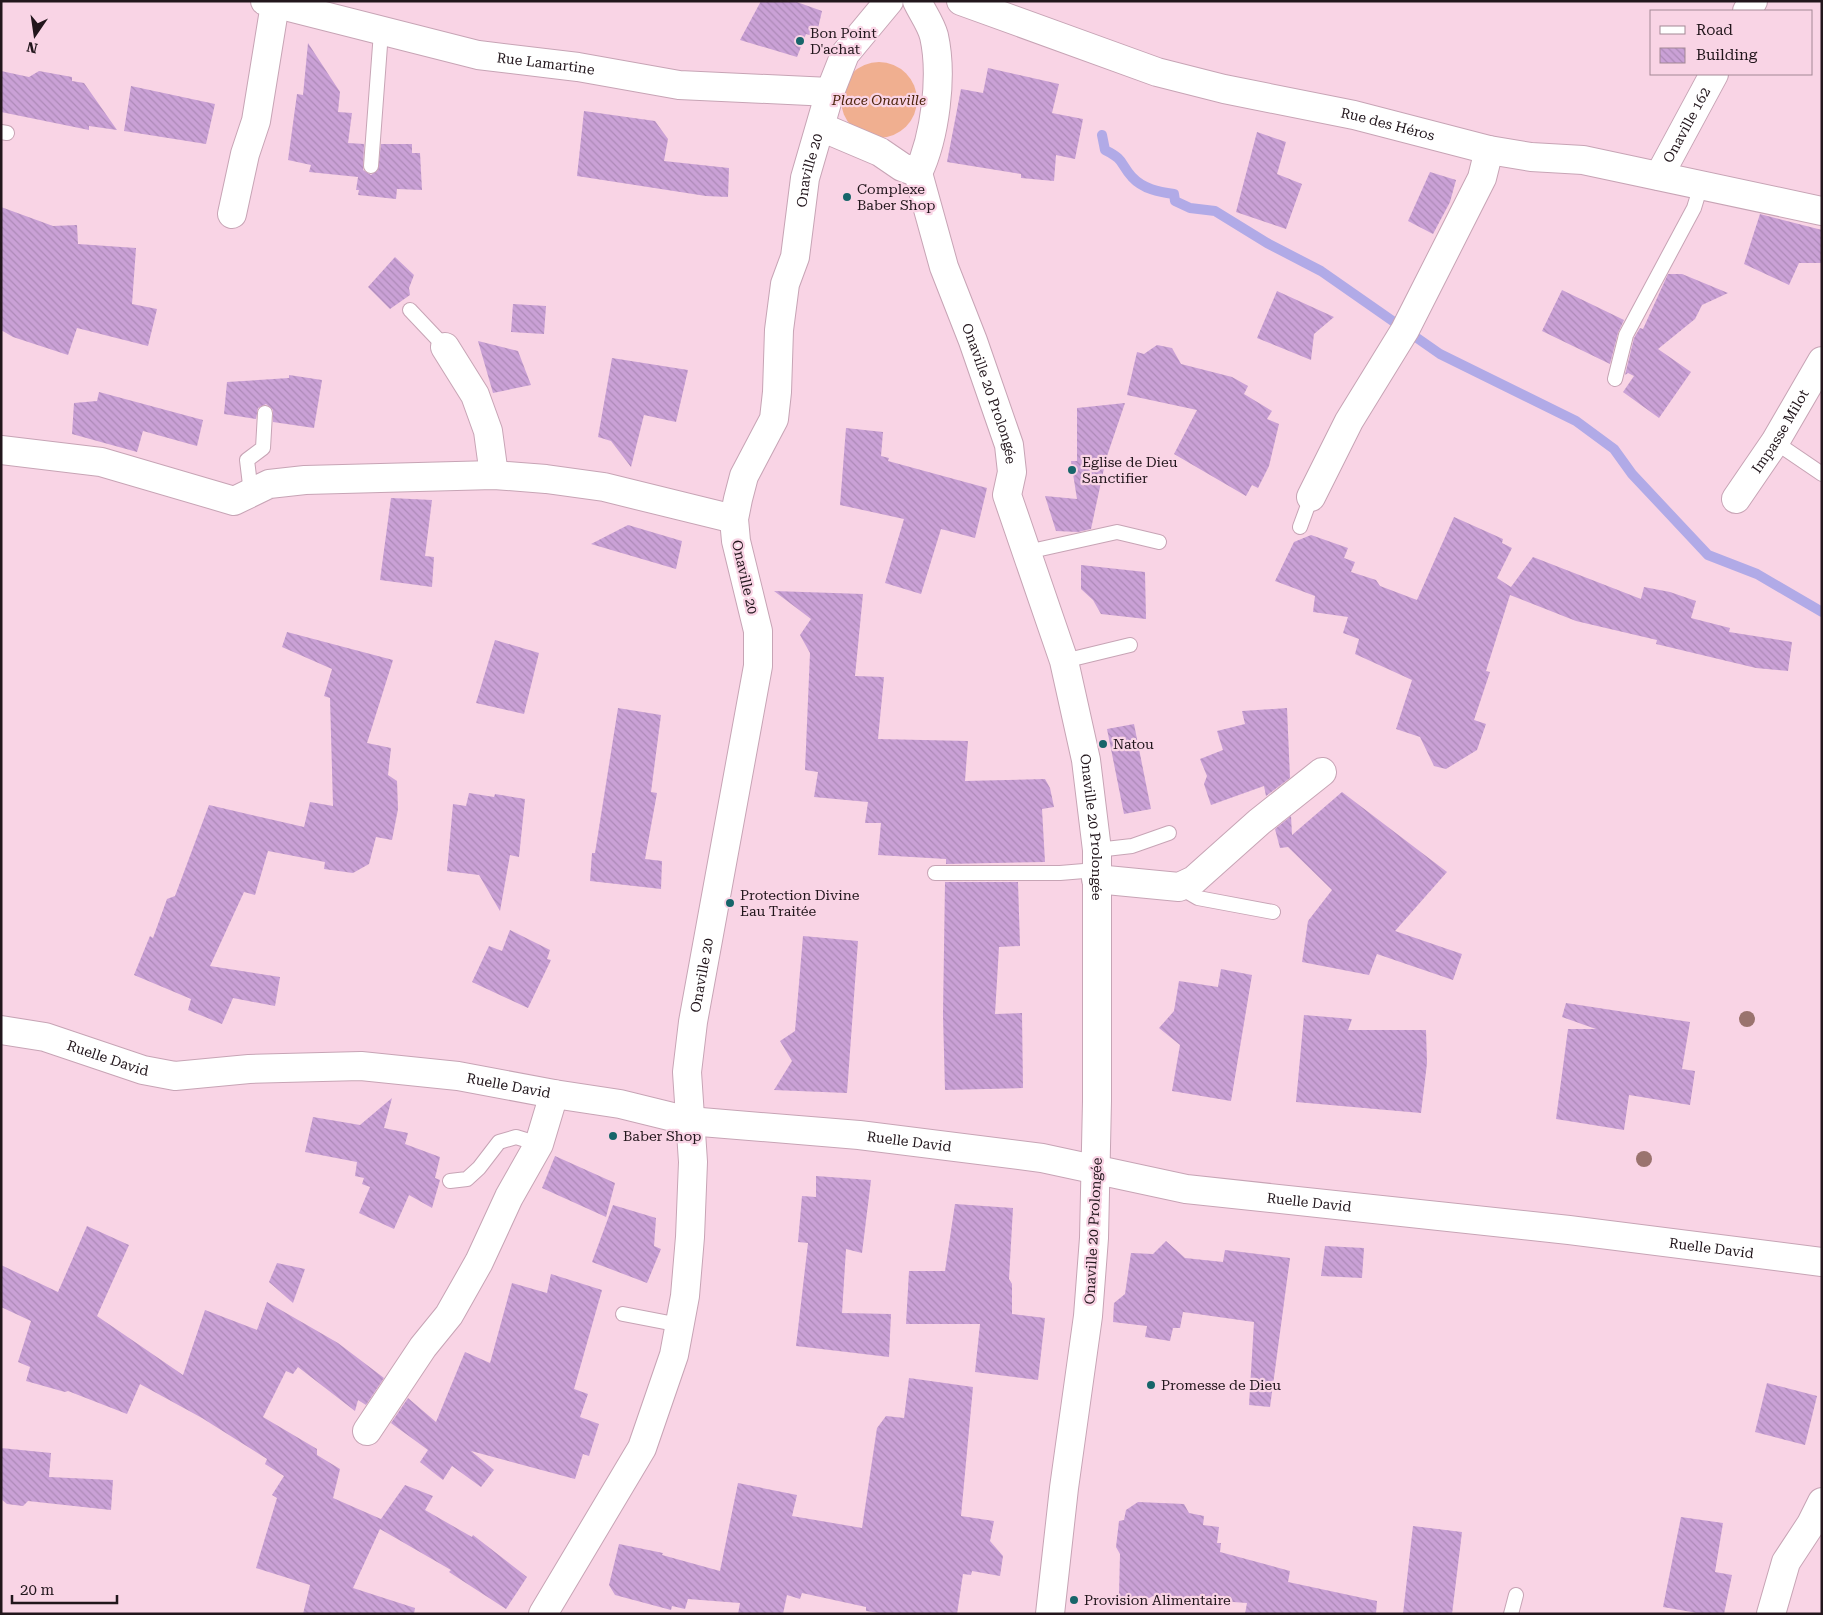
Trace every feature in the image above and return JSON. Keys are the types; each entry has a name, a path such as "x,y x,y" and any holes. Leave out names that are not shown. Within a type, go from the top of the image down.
{"street":[{"name":"Onaville 20","path":"543,1614 642,1448 674,1355 680,1325 690,1237 693,1162 687,1072 693,1022 758,666 758,631 736,541 734,519 744,476 774,419 779,330 785,284 795,258 805,178 830,92 845,54 890,1"},
{"path":"821,127 880,152 902,168 918,173 926,155 936,98 937,64 934,35 917,1"},
{"name":"Rue des Héros","path":"962,1 1157,72 1290,103 1354,115 1489,150 1532,157 1583,160 1822,211"},
{"name":"Rue Lamartine","path":"270,2 381,32 478,55 578,68 679,85 830,92"},
{"path":"232,214 245,154 256,121 270,2"},
{"name":"Onaville 162","path":"1659,176 1713,75"},
{"path":"1311,497 1349,421 1405,330 1482,178 1489,150"},
{"name":"Onaville 20 Prolongée","path":"918,173 944,267 974,340 1009,445 1012,472 1006,494 1064,661 1086,760 1097,866 1096,1169 1088,1316 1064,1488 1050,1614"},
{"path":"445,347 475,395 488,431 494,475"},
{"name":"Impasse Milot","path":"1736,498 1775,442 1822,362"},
{"path":"1,450 101,462 234,501 268,484 305,480 494,475 546,479 604,487 734,519"},
{"path":"1097,866 1179,886 1194,880 1259,822 1322,772"},
{"name":"Ruelle David","path":"1,1030 45,1037 143,1070 175,1076 249,1069 361,1066 458,1076 620,1104 689,1121 859,1135 1042,1158 1186,1189 1560,1229 1822,1262"},
{"path":"367,1431 423,1347 450,1315 479,1262 509,1197 539,1144 554,1094"},
{"path":"1771,1614 1786,1562 1811,1524 1822,1502"}],"lane":[{"path":"371,166 381,32"},
{"path":"1615,379 1626,334 1694,208 1701,184"},
{"path":"410,310 445,347"},
{"path":"251,493 247,460 263,448 266,413"},
{"path":"1775,442 1822,474"},
{"path":"1300,527 1311,497"},
{"path":"1027,552 1117,532 1159,542"},
{"path":"1064,661 1130,645"},
{"path":"935,873 1097,866 1132,846 1168,833"},
{"path":"1179,886 1198,898 1273,912"},
{"path":"450,1181 467,1179 499,1142 516,1137 539,1144"},
{"path":"623,1314 680,1325"},
{"path":"1511,1614 1516,1596"}],"green space":[{"name":"Place Onaville","path":"879,62 893,65 906,73 914,86 917,100 914,114 906,127 893,135 879,138 865,135 852,127 844,114 841,100 844,86 852,73 865,65"}],"building":[{"path":"761,1 794,1 822,11 816,37 806,34 797,57 740,40"},
{"path":"308,43 340,92 338,112 352,113 348,143 364,144 363,170 371,175 378,170 381,144 412,144 412,153 420,153 422,190 397,189 396,199 358,195 359,190 356,190 358,177 309,172 311,165 288,160 297,94 303,95"},
{"path":"988,68 1059,84 1052,113 1083,119 1075,159 1056,155 1054,181 1021,178 1021,174 947,162 961,89 983,93"},
{"path":"1,71 29,77 39,71 72,77 72,81 84,83 117,130 89,126 89,130 1,112"},
{"path":"131,86 215,104 206,144 124,131"},
{"path":"584,111 655,121 668,139 664,161 729,168 728,197 706,196 577,176"},
{"path":"1257,132 1286,142 1277,174 1302,184 1286,229 1236,212"},
{"path":"1430,172 1456,180 1450,202 1433,234 1408,221"},
{"path":"1,207 53,226 77,225 78,244 136,248 132,304 157,309 148,346 77,328 68,355 13,337 1,330"},
{"path":"1760,214 1822,230 1822,263 1799,263 1789,285 1744,264"},
{"path":"395,257 414,275 409,288 410,295 390,309 368,287"},
{"path":"1668,274 1682,274 1728,293 1702,305 1695,319 1658,349 1691,372 1659,418 1623,392 1634,376 1628,373 1625,375 1634,338 1640,328 1643,329"},
{"path":"1562,290 1624,320 1618,333 1610,364 1542,331"},
{"path":"1277,291 1334,317 1314,334 1311,360 1257,338"},
{"path":"513,304 546,306 544,334 511,332"},
{"path":"478,341 518,351 531,385 493,393"},
{"path":"1157,345 1172,348 1181,364 1232,377 1248,386 1244,394 1272,411 1267,419 1279,424 1269,466 1258,488 1252,485 1246,496 1174,454 1197,410 1127,395 1137,352 1144,354"},
{"path":"612,358 688,370 676,422 644,415 631,467 611,441 598,437"},
{"path":"289,375 322,380 314,428 273,422 273,410 266,404 258,408 256,419 224,414 227,382 289,378"},
{"path":"99,392 203,420 197,446 143,431 137,452 72,434 74,403 97,401"},
{"path":"1125,403 1106,459 1091,529 1078,532 1056,531 1045,496 1077,499 1071,461 1077,461 1077,408"},
{"path":"846,428 883,432 881,456 889,458 888,461 987,488 975,538 941,529 921,594 885,583 904,519 840,505"},
{"path":"391,498 432,500 425,556 434,557 432,587 380,580"},
{"path":"1454,517 1503,539 1502,543 1512,548 1497,578 1511,587 1533,557 1641,599 1644,587 1670,592 1696,601 1691,618 1730,628 1729,632 1792,642 1788,671 1756,668 1656,644 1657,640 1576,621 1510,595 1486,671 1490,672 1474,720 1486,724 1477,750 1446,769 1434,766 1420,737 1396,729 1412,680 1355,654 1359,639 1343,633 1348,617 1313,612 1315,596 1275,581 1294,542 1311,535 1348,548 1344,558 1355,562 1351,572 1376,580 1380,586 1417,600"},
{"path":"628,525 682,541 676,569 591,544"},
{"path":"1081,565 1145,572 1146,619 1101,614 1093,600 1081,589"},
{"path":"774,591 863,594 855,676 884,677 878,739 968,741 965,781 1045,779 1050,788 1054,807 1042,809 1045,862 946,864 946,859 878,855 881,823 865,823 868,802 814,797 818,772 805,770 810,653 800,635 811,619"},
{"path":"287,632 393,660 367,743 391,748 388,775 397,781 398,809 392,840 376,837 369,864 353,873 324,869 325,862 268,851 255,895 244,892 210,966 280,977 275,1006 233,998 222,1024 188,1010 191,999 134,975 150,936 153,938 167,899 175,896 209,805 304,827 310,802 333,806 330,698 324,696 332,669 282,647"},
{"path":"495,640 539,653 524,714 476,703"},
{"path":"618,708 661,715 651,792 657,793 645,859 662,861 661,889 590,881 592,853 595,853"},
{"path":"1287,708 1290,778 1266,796 1264,786 1211,805 1204,784 1207,776 1200,759 1223,750 1217,731 1245,724 1242,711"},
{"path":"1134,724 1151,809 1124,814 1107,729"},
{"path":"1342,792 1447,872 1395,931 1462,954 1453,980 1377,954 1369,975 1302,962 1308,921 1332,890 1288,847 1280,848 1275,829 1291,816 1292,835"},
{"path":"469,793 494,797 495,794 525,799 519,857 510,855 500,911 479,875 447,871 453,804 466,806"},
{"path":"945,882 1018,882 1020,946 999,947 995,1014 1022,1013 1023,1088 945,1090 943,1015"},
{"path":"510,930 550,950 547,959 551,960 528,1008 472,982 489,946 502,951"},
{"path":"803,936 858,941 847,1093 774,1090 792,1061 780,1041 795,1031"},
{"path":"1221,969 1252,975 1231,1101 1172,1091 1180,1045 1159,1028 1174,1011 1179,981 1218,987"},
{"path":"1566,1003 1690,1022 1682,1069 1695,1071 1690,1105 1629,1095 1624,1130 1556,1119 1568,1029 1596,1029 1562,1017"},
{"path":"1304,1015 1352,1019 1348,1030 1426,1030 1427,1063 1421,1113 1296,1102"},
{"path":"392,1098 384,1128 408,1133 405,1144 440,1157 435,1178 440,1180 432,1208 409,1195 394,1229 359,1213 370,1187 362,1184 364,1178 355,1176 357,1162 305,1152 313,1117 360,1125"},
{"path":"555,1156 615,1183 606,1217 542,1188"},
{"path":"816,1176 871,1180 862,1253 846,1249 842,1313 891,1314 889,1357 796,1346 808,1243 798,1242 802,1196 816,1197"},
{"path":"955,1204 1013,1208 1009,1279 1012,1284 1012,1314 1045,1318 1038,1380 975,1372 980,1324 906,1324 909,1271 945,1271"},
{"path":"613,1205 656,1218 654,1246 661,1249 647,1283 592,1262"},
{"path":"87,1226 129,1245 97,1316 183,1375 205,1310 257,1330 267,1302 338,1343 384,1378 366,1405 358,1400 355,1411 298,1367 293,1374 286,1371 263,1417 317,1449 317,1455 340,1469 333,1498 381,1519 405,1485 433,1496 425,1510 472,1537 473,1535 527,1577 506,1609 449,1572 451,1570 380,1529 353,1588 415,1608 414,1614 303,1614 310,1585 256,1568 277,1498 272,1495 284,1476 265,1464 267,1459 202,1418 140,1384 127,1414 68,1391 65,1392 26,1381 30,1367 18,1362 31,1321 1,1307 1,1265 58,1292"},
{"path":"1166,1241 1185,1258 1223,1262 1225,1250 1290,1258 1270,1407 1249,1405 1254,1322 1183,1312 1180,1328 1173,1328 1170,1341 1145,1337 1147,1326 1113,1322 1114,1303 1125,1294 1131,1253 1153,1254"},
{"path":"1325,1246 1364,1248 1362,1278 1321,1276"},
{"path":"277,1263 305,1269 293,1303 269,1282"},
{"path":"551,1274 602,1290 574,1389 588,1394 580,1417 599,1424 589,1456 583,1454 575,1479 471,1451 494,1470 481,1487 452,1466 443,1480 420,1462 428,1450 391,1423 408,1398 436,1422 465,1352 490,1363 512,1283 547,1293"},
{"path":"909,1378 973,1387 961,1516 994,1521 990,1541 1003,1556 1000,1576 972,1571 971,1575 963,1574 957,1614 886,1614 866,1611 866,1607 802,1593 800,1599 787,1595 783,1614 738,1614 740,1603 688,1599 685,1609 672,1606 671,1610 615,1595 609,1585 619,1544 663,1553 662,1555 720,1571 738,1483 797,1495 792,1516 862,1528 877,1428 886,1416 904,1418"},
{"path":"1767,1383 1817,1396 1805,1445 1755,1432"},
{"path":"1,1448 51,1453 49,1477 113,1480 111,1510 28,1501 23,1506 7,1504 1,1499"},
{"path":"1138,1502 1184,1504 1189,1513 1204,1516 1203,1525 1219,1527 1217,1543 1221,1543 1220,1552 1290,1571 1288,1582 1377,1601 1376,1614 1245,1614 1247,1603 1153,1596 1136,1605 1119,1595 1120,1554 1116,1547 1119,1521 1124,1520 1126,1510"},
{"path":"1681,1517 1723,1523 1715,1572 1732,1575 1724,1614 1703,1614 1663,1607"},
{"path":"1413,1526 1462,1532 1452,1614 1403,1614"}],"waterway":[{"path":"1102,135 1105,150 1119,159 1136,181 1157,191 1174,194 1175,201 1190,208 1215,211 1267,243 1321,271 1440,354 1576,421 1614,449 1632,474 1708,555 1757,574 1822,612"}],"place":[{"name":"Bon Point D'achat","path":"800,41"},
{"name":"Complexe Baber Shop","path":"847,197"},
{"name":"Eglise de Dieu Sanctifier","path":"1072,470"},
{"name":"Natou","path":"1103,744"},
{"name":"Protection Divine Eau Traitée","path":"730,903"},
{"name":"Baber Shop","path":"613,1136"},
{"name":"Promesse de Dieu","path":"1151,1385"},
{"name":"Provision Alimentaire","path":"1074,1600"}]}
